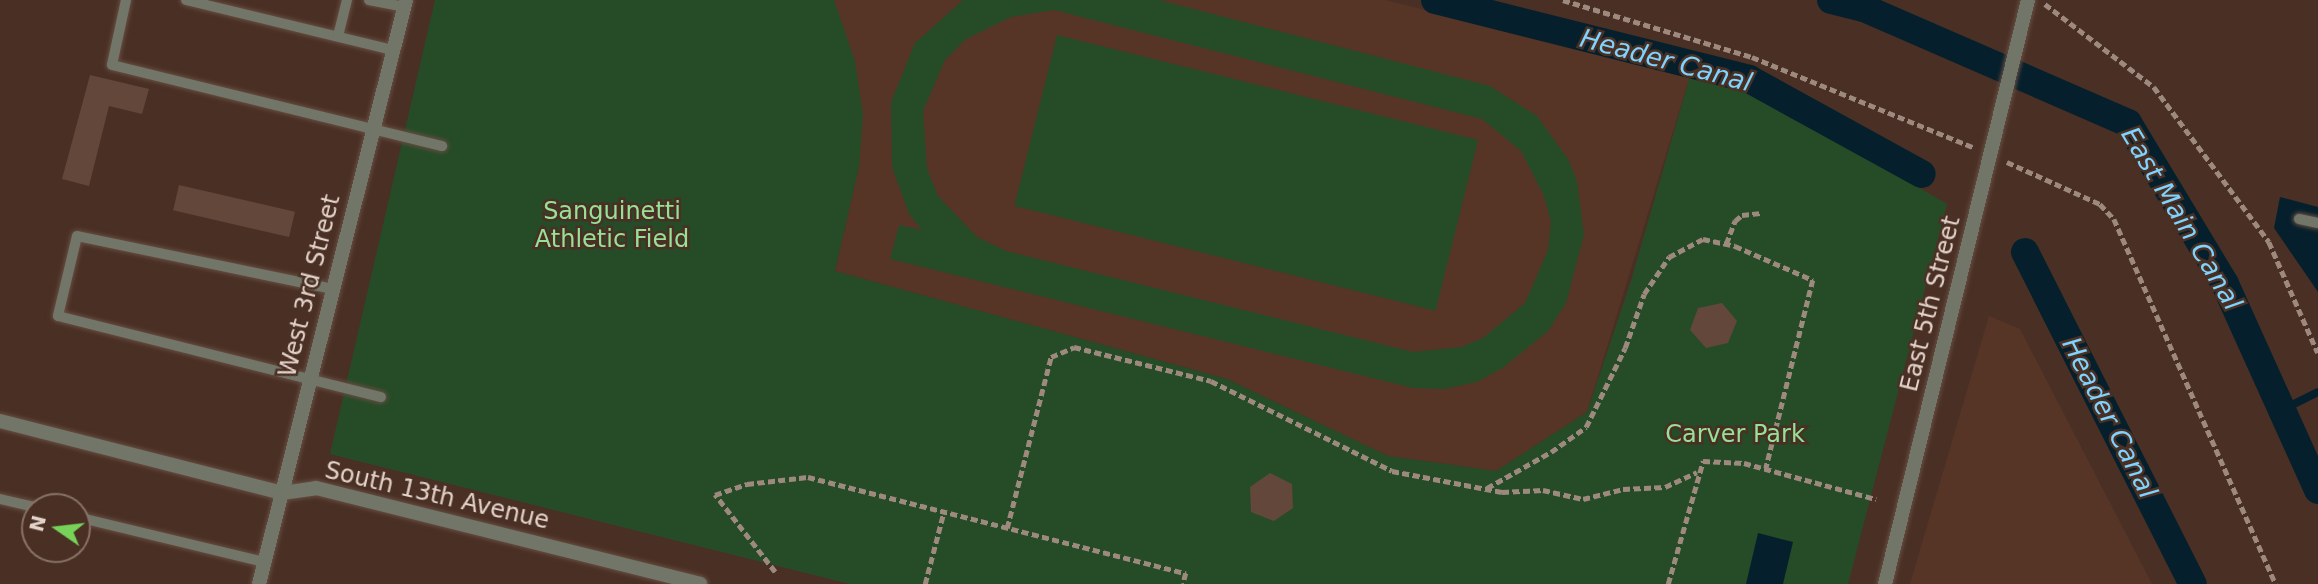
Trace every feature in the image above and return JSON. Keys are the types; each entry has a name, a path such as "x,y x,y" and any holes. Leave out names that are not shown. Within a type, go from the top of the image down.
{"street":[{"name":"East 5th Street","path":"1885,584 2028,0"},
{"name":"West 3rd Street","path":"259,584 405,4"},
{"name":"South 13th Avenue","path":"0,421 282,493 316,488 700,584"}],"lane":[{"path":"126,0 113,65 442,146"},
{"path":"186,0 393,50"},
{"path":"338,37 346,0"},
{"path":"369,0 405,4"},
{"path":"2299,219 2318,223"},
{"path":"333,289 77,236 58,316 381,397"},
{"path":"0,499 21,504"},
{"path":"91,520 264,562"}],"path":[{"path":"2040,0 2154,87 2269,242 2318,353"},
{"path":"1726,244 1735,221 1742,215 1760,213"},
{"path":"1486,488 1551,453 1586,427 1625,348 1644,294 1669,257 1703,239 1726,244 1812,280 1766,468"},
{"path":"1007,528 1051,357 1073,347 1212,381 1392,471 1486,488 1543,490 1583,499 1623,489 1665,487 1697,472"},
{"path":"1668,584 1697,472 1703,461 1723,460 1766,468 1876,499"},
{"path":"775,572 715,495 747,484 808,477 1186,573 1183,584"},
{"path":"925,584 943,511"}],"shaded area":[{"path":"834,0 1385,0 1690,76 1587,412 1496,471 1388,456 1227,379 835,271 859,167"},
{"path":"1989,316 2020,329 2152,584 1910,584"}],"green space":[{"path":"435,0 834,0 855,61 863,114 859,167 835,271 1227,379 1388,456 1496,471 1587,412 1631,281 1690,76 1750,90 1947,204 1848,584 850,584 330,454"},
{"path":"963,0 1159,0 1490,86 1537,116 1568,159 1577,181 1584,235 1566,303 1548,331 1504,367 1477,382 1444,389 1413,388 890,259 899,225 922,230 909,214 892,167 891,102 915,43","holes":["1054,10 1482,119 1521,151 1544,196 1551,222 1548,250 1525,303 1483,338 1461,347 1413,352 1006,251 977,237 938,196 927,169 923,111 945,60 966,39 1011,17"]},
{"path":"1057,35 1478,140 1436,311 1014,206"}],"water":[{"path":"2280,197 2318,207 2318,292 2274,228"},
{"path":"1758,533 1793,542 1783,584 1746,584"}],"building":[{"path":"90,75 149,89 142,114 109,106 89,186 62,179"},
{"path":"179,185 295,212 289,237 173,210"},
{"path":"1722,303 1737,321 1728,343 1706,348 1690,330 1698,308"},
{"path":"1270,473 1292,484 1293,508 1274,521 1251,512 1250,487"}],"waterway":[{"name":"Header Canal","path":"1435,0 1749,79 1922,174"},
{"name":"East Main Canal","path":"1831,0 1866,9 2128,123 2225,284 2318,490"},
{"name":"Header Canal","path":"2025,252 2193,584"},
{"path":"2282,410 2318,392"}],"park label":[{"name":"Sanguinetti Athletic Field","path":"612,226"},
{"name":"Carver Park","path":"1735,435"}]}
